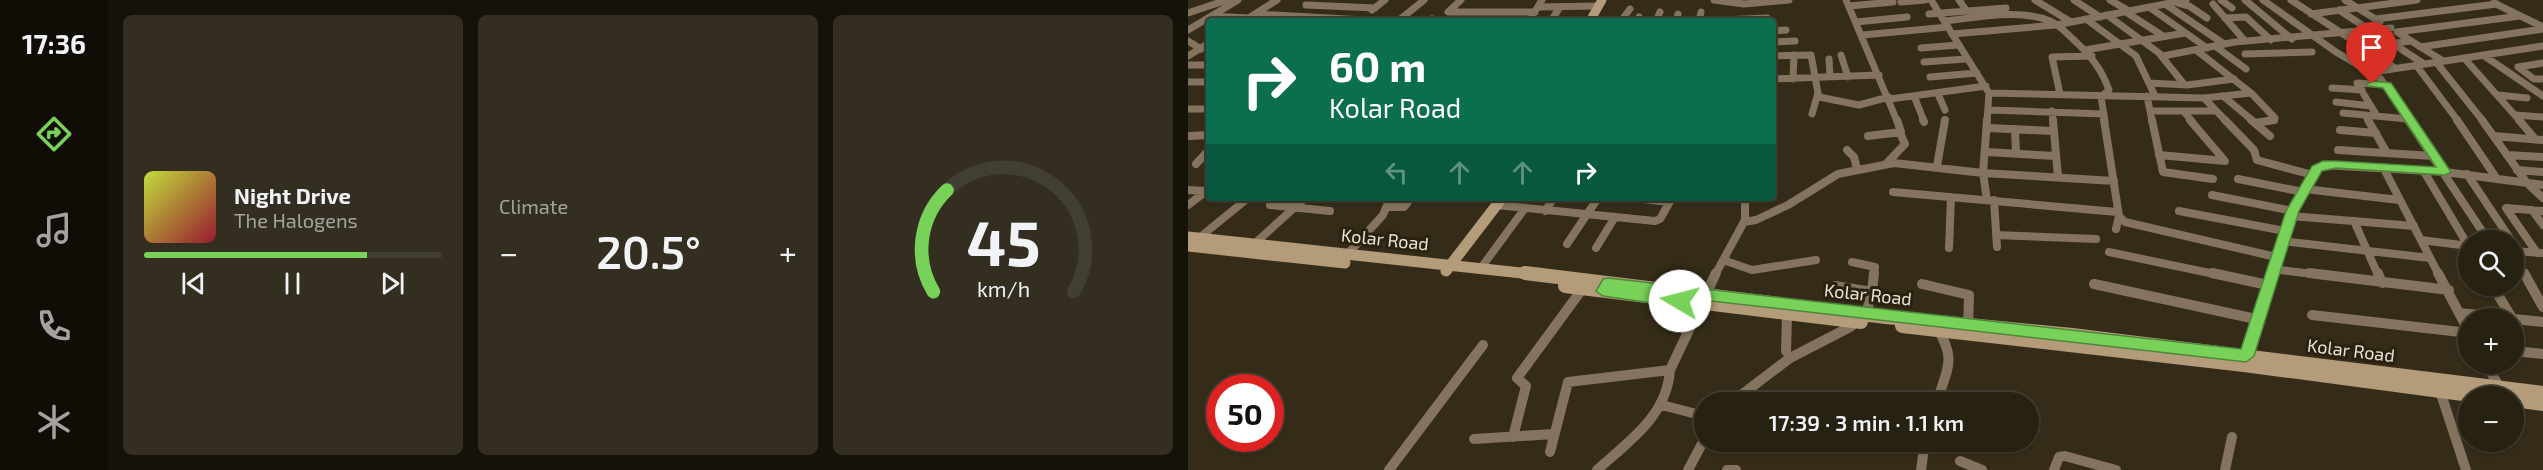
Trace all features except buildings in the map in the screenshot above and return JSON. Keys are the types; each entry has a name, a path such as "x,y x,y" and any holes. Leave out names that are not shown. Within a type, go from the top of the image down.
{"main road":[{"path":"1592,18 1600,3"},
{"path":"1447,269 1499,201"},
{"name":"Kolar Road","path":"1192,241 1248,249 1447,269 1583,288 1606,287"},
{"name":"Kolar Road","path":"1447,269 1481,268 1701,299 2458,387"},
{"name":"Kolar Road","path":"1701,299 1787,315 1862,318"},
{"name":"Kolar Road","path":"2245,361 2458,393"},
{"name":"Kolar Road","path":"2524,393 2543,393"},
{"path":"2524,401 2543,404"}],"street":[{"path":"1188,15 1227,0"},
{"path":"1207,18 1238,0"},
{"path":"1249,17 1276,0"},
{"path":"1286,18 1314,0"},
{"path":"1362,18 1385,0"},
{"path":"1402,18 1424,0"},
{"path":"1461,0 1445,12 1503,12 1600,3"},
{"path":"1531,18 1542,0"},
{"path":"1714,0 1724,13 1767,18"},
{"path":"1724,13 1758,1 1789,0"},
{"path":"1901,2 1925,0"},
{"path":"1931,0 1987,89 1990,110 1983,173 1991,200 1997,247"},
{"path":"1959,0 1966,10"},
{"path":"1995,0 2018,15"},
{"path":"2035,0 2071,22"},
{"path":"2074,0 2100,16"},
{"path":"2114,0 2163,36"},
{"path":"1952,34 2056,25 2186,0"},
{"path":"2222,0 2232,8"},
{"path":"2244,0 2267,3 2292,0 2395,68"},
{"path":"2244,0 2292,39"},
{"path":"2345,0 2420,46 2439,62 2517,170 2543,198"},
{"path":"2311,14 2417,0"},
{"path":"2489,0 2542,26"},
{"path":"1886,164 1905,144 1889,98 1848,3 1893,2"},
{"path":"2176,2 2207,18"},
{"path":"2267,3 2314,37 2373,72 2387,85 2482,230"},
{"path":"2165,4 2224,44"},
{"path":"2213,4 2245,41"},
{"path":"2376,19 2497,4"},
{"path":"1306,5 1375,8"},
{"path":"1553,18 1560,7"},
{"path":"2149,7 2206,48"},
{"path":"1929,14 2007,8"},
{"path":"1623,18 1630,9"},
{"path":"2339,10 2371,31"},
{"path":"1954,11 1968,33"},
{"path":"1498,18 1503,12"},
{"path":"1657,18 1660,12"},
{"path":"1700,18 1701,12"},
{"path":"1212,15 1249,17 1291,15 1310,18"},
{"path":"1863,35 1946,24 1960,20 2018,15 2048,21 2056,25 2092,56 2105,77 2109,90 2101,97"},
{"path":"2108,15 2163,56 2183,83"},
{"path":"2163,56 2245,41 2394,30 2520,16"},
{"path":"1856,22 1907,17"},
{"path":"2226,18 2246,17 2271,40"},
{"path":"1188,30 1206,19"},
{"path":"2086,19 2120,43 2142,63 2149,83 2150,111 2163,172 2213,179"},
{"path":"2126,27 2166,20"},
{"path":"2420,46 2542,26"},
{"path":"1776,31 1786,30"},
{"path":"2085,50 2185,33"},
{"path":"2282,39 2296,53"},
{"path":"1188,41 1201,49"},
{"path":"1776,42 1794,41"},
{"path":"2364,48 2410,41"},
{"path":"2392,44 2420,64 2497,178"},
{"path":"1188,56 1206,45"},
{"path":"1921,48 1958,45"},
{"path":"2215,46 2246,69"},
{"path":"2373,72 2542,47"},
{"path":"2196,50 2251,93 2275,118 2255,123"},
{"path":"2245,54 2312,52"},
{"path":"1793,79 1794,55"},
{"path":"1776,56 1811,55 1819,97 1818,106 1812,114"},
{"path":"1841,55 1848,76"},
{"path":"2060,94 2052,57 2092,56"},
{"path":"2483,56 2543,96"},
{"path":"1924,62 1966,58"},
{"path":"2464,58 2540,140"},
{"path":"1829,59 1830,77"},
{"path":"2543,63 2518,67 2534,79 2543,79"},
{"path":"1188,65 1206,65"},
{"path":"1930,76 1977,73"},
{"path":"1776,79 1879,75"},
{"path":"2149,83 2234,79"},
{"path":"1188,82 1206,82"},
{"path":"2377,116 2357,83 2387,85"},
{"path":"2332,88 2362,90"},
{"path":"1819,97 1859,105 1889,98 1987,89 2101,97 2204,98 2251,93"},
{"path":"1938,94 1945,110"},
{"path":"2499,95 2527,98"},
{"path":"1914,96 1924,122"},
{"path":"2223,96 2270,136"},
{"path":"2101,97 2121,217 2116,229"},
{"path":"2204,98 2254,150 2257,160 2313,175"},
{"path":"2336,102 2372,106"},
{"path":"1188,109 1206,109"},
{"path":"1990,110 2104,114"},
{"path":"2052,111 2058,177"},
{"path":"2150,111 2216,111"},
{"path":"2159,155 2225,160 2183,111"},
{"path":"2343,113 2408,119"},
{"path":"2365,115 2387,153"},
{"path":"2516,115 2543,117"},
{"path":"1937,166 1945,120"},
{"path":"1988,128 2053,131"},
{"path":"2015,129 2016,153"},
{"path":"2340,130 2376,133"},
{"path":"1868,136 1900,133"},
{"path":"1188,136 1206,135"},
{"path":"2494,136 2540,140"},
{"path":"1847,150 1854,157 1857,169"},
{"path":"2338,150 2433,156"},
{"path":"1986,152 2055,156"},
{"path":"1196,164 1206,153"},
{"path":"2507,154 2543,157"},
{"path":"1597,470 1645,427 1662,405 1669,385 1670,370 1701,299 1723,260 1745,210 1771,213 1838,174 1886,164 2114,181"},
{"path":"2245,361 2256,319 2292,213 2313,175 2323,165 2467,174 2543,185"},
{"path":"2383,167 2458,311"},
{"path":"2423,170 2459,230"},
{"path":"2517,170 2543,172"},
{"path":"2467,174 2504,230"},
{"path":"2238,179 2304,190 2399,200"},
{"path":"1188,190 1206,190"},
{"path":"1188,205 1206,192"},
{"path":"1893,192 1991,200 2121,217 2141,226 2276,257"},
{"path":"2212,195 2292,213 2414,226"},
{"path":"1949,248 1951,197"},
{"path":"1192,241 1244,201"},
{"path":"1248,249 1302,201"},
{"path":"1343,259 1389,203 1404,207 1409,201"},
{"path":"1499,201 1545,211 1658,220 1670,201"},
{"path":"1545,211 1552,201"},
{"path":"1567,244 1596,201"},
{"path":"1270,205 1330,211"},
{"path":"2488,206 2543,211"},
{"path":"1481,268 1525,208"},
{"path":"2506,208 2540,253"},
{"path":"2532,210 2543,225"},
{"path":"2178,212 2284,236 2368,251 2430,258"},
{"path":"1596,248 1615,218"},
{"path":"2354,221 2382,283"},
{"path":"1996,235 2096,239"},
{"path":"2421,240 2458,245"},
{"path":"2109,252 2268,285"},
{"path":"2524,252 2540,253"},
{"path":"1723,260 1752,270 1816,260"},
{"path":"1745,392 1790,358 1842,334 1862,318 1872,292 1875,267 1852,262"},
{"path":"2272,269 2448,290"},
{"path":"2524,269 2543,307"},
{"path":"1922,284 1969,295 1968,329"},
{"path":"2094,284 2256,319"},
{"path":"1835,286 1872,292"},
{"path":"1513,437 1526,386 1517,378 1583,288"},
{"path":"1786,351 1787,315"},
{"path":"2312,315 2458,331"},
{"path":"2524,320 2543,322"},
{"path":"1936,326 1949,346 1950,360 1939,392"},
{"path":"1389,470 1483,345"},
{"path":"2524,352 2543,354"},
{"path":"1550,452 1569,381 1670,370"},
{"path":"2440,391 2466,470"},
{"path":"1662,405 1694,413"},
{"path":"1473,439 1554,434"},
{"path":"2225,470 2232,437"},
{"path":"1688,470 1698,452"},
{"path":"1921,470 1923,452"},
{"path":"2054,470 2055,462 2059,457 2066,456 2116,470"},
{"path":"1960,461 1982,470"},
{"path":"1727,470 1736,470"}],"route":[{"path":"1680,301 1603,291 1608,283 1886,317 2072,335 2246,356 2285,231 2293,211 2317,169 2323,165 2336,164 2445,172 2387,85 2372,84"}]}
